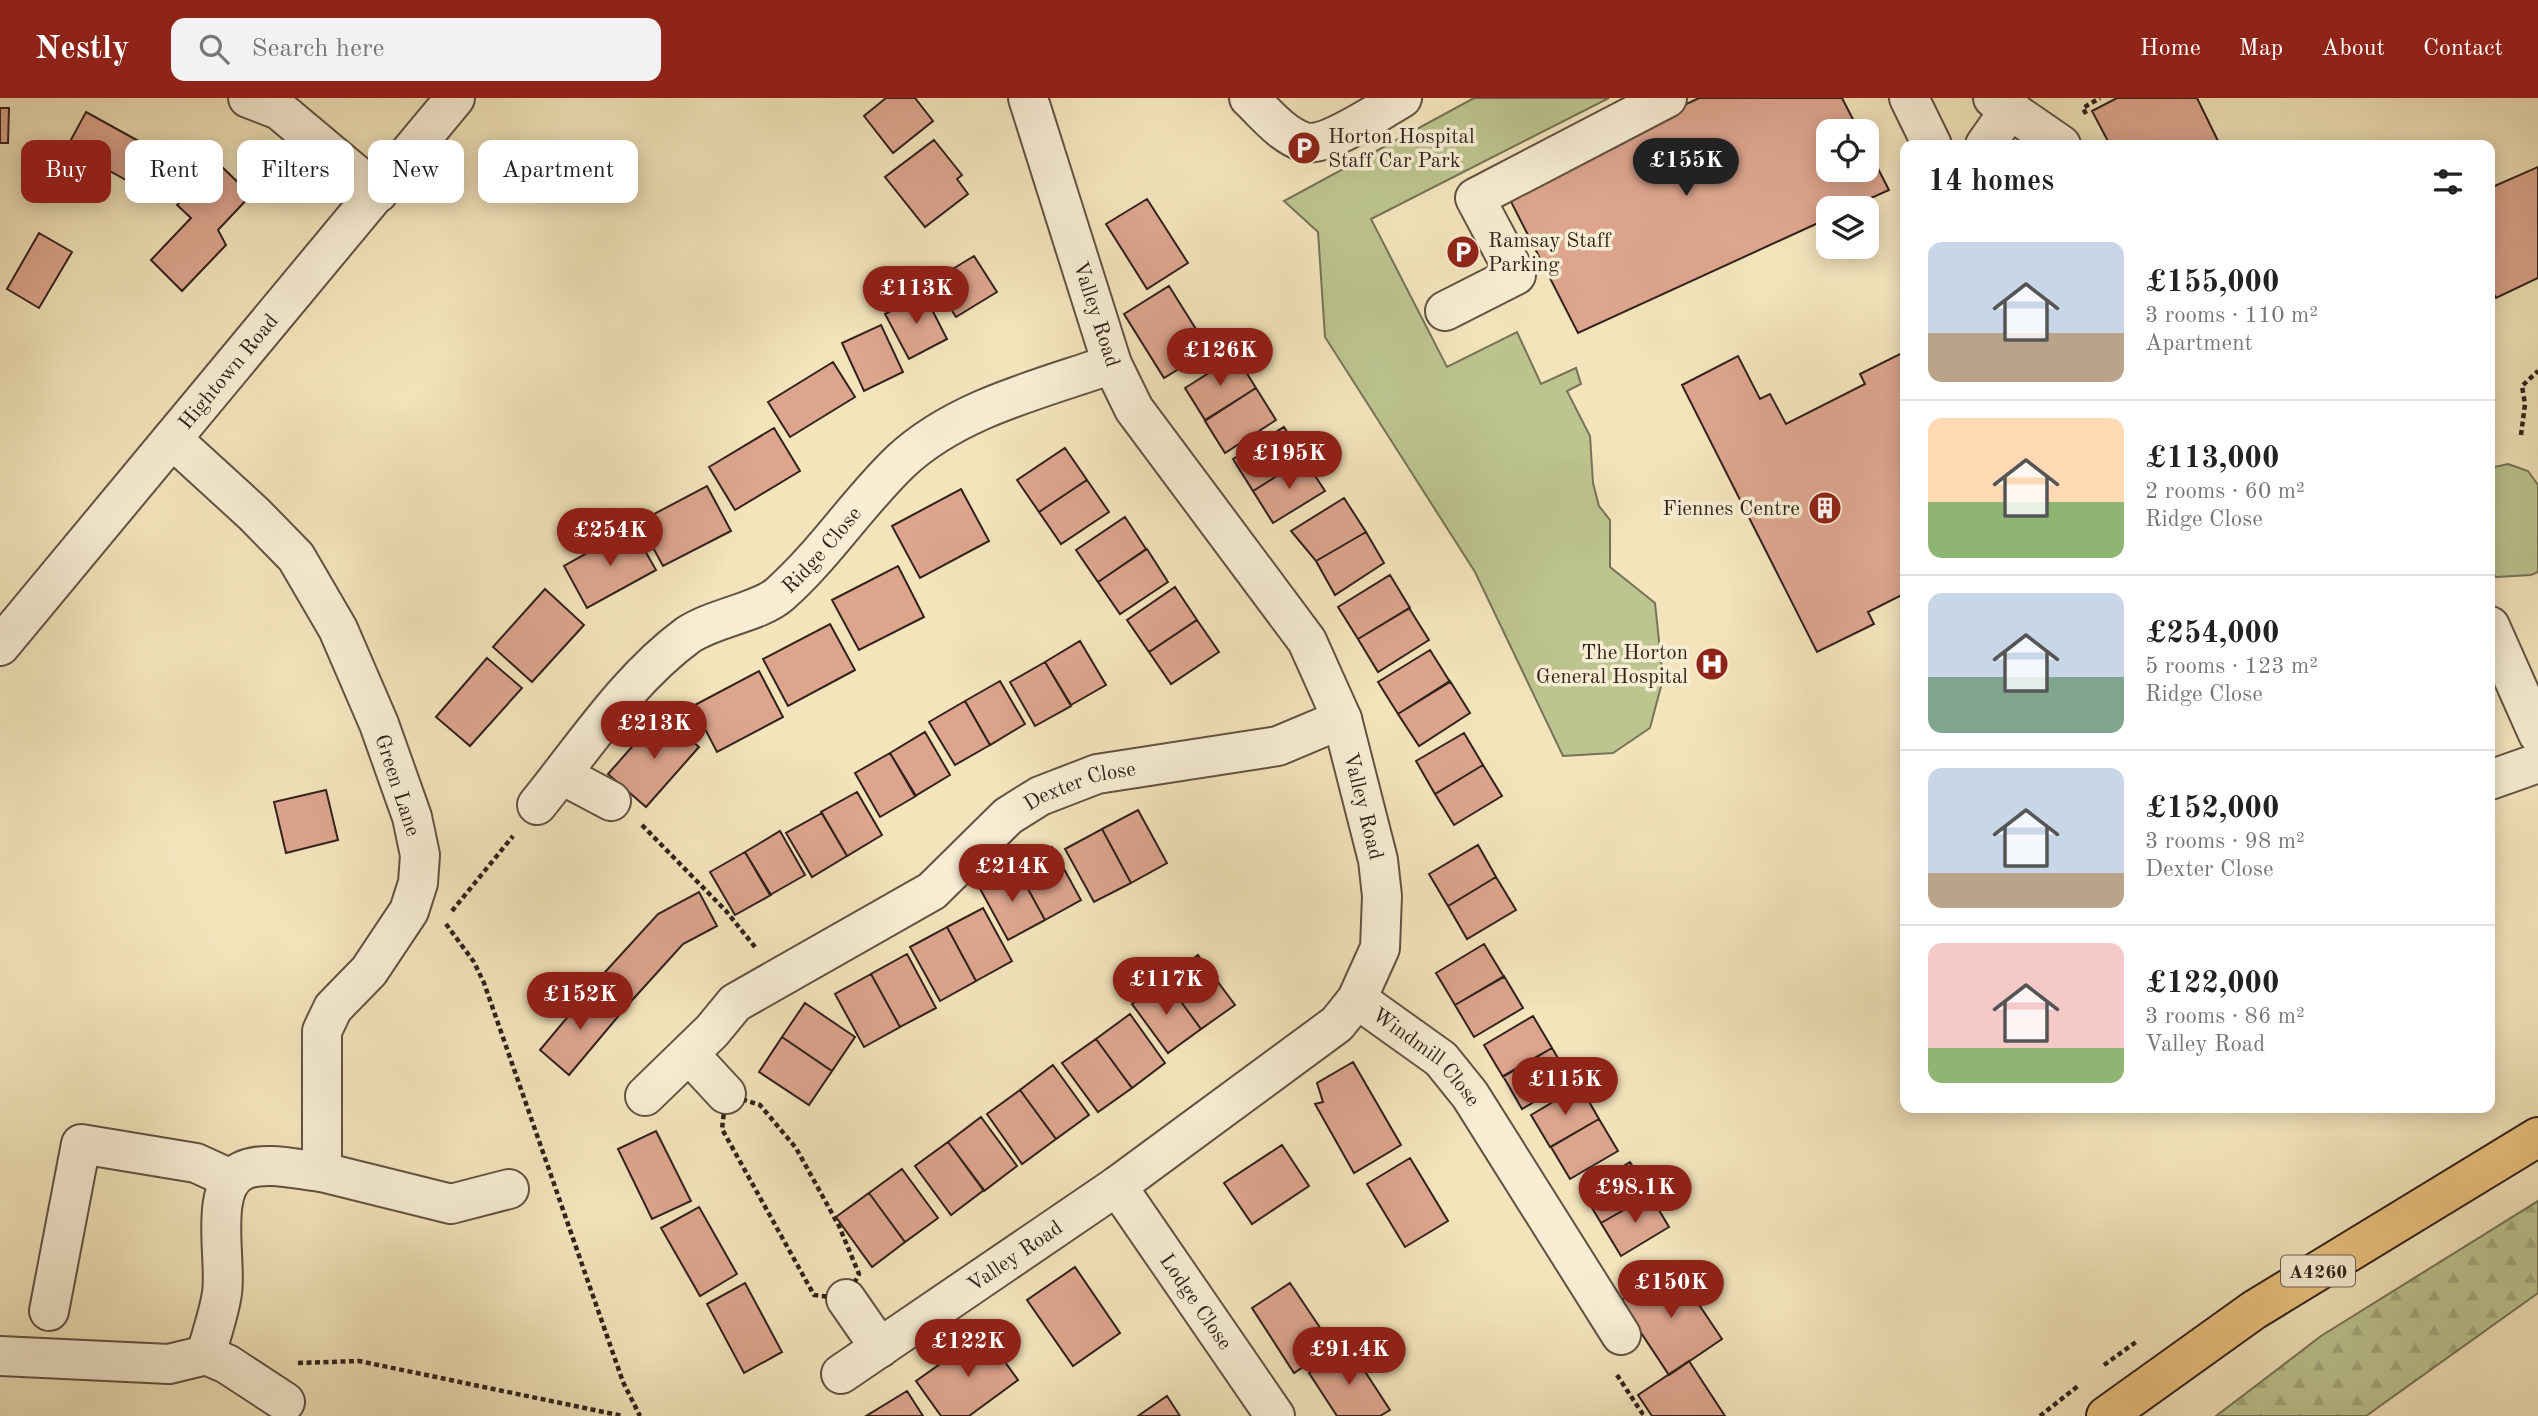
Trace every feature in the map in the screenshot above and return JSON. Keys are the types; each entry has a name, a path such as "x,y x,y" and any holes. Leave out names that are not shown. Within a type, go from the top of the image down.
{"main road":[{"name":"A4260","path":"2106,1416 2254,1310 2538,1137"}],"street":[{"path":"248,98 279,110 368,185"},
{"name":"Hightown Road","path":"421,140 455,98"},
{"name":"Valley Road","path":"841,1374 1117,1186 1326,1033 1357,999 1380,948 1382,896 1378,860 1342,719 1307,641 1135,410 1112,364 1028,98"},
{"path":"1249,98 1286,132 1306,142 1323,142 1402,98"},
{"path":"1445,311 1516,275 1475,198 1667,98"},
{"path":"1909,98 1930,140"},
{"path":"1987,140 2002,103 2054,140"},
{"name":"Hightown Road","path":"0,646 370,203"},
{"name":"Ridge Close","path":"537,805 645,673 690,634 777,597 812,563 902,461 940,432 979,412 1112,364"},
{"name":"Green Lane","path":"172,439 254,514 296,557 338,629 379,724 412,817 420,855 418,883 409,911 369,971 333,1008 321,1031 322,1172"},
{"path":"2495,637 2538,734"},
{"name":"Dexter Close","path":"645,1096 689,1054 735,1003 932,891 1008,816 1040,796 1097,774 1278,746 1342,719"},
{"path":"2495,778 2538,763"},
{"path":"562,775 611,800"},
{"name":"Windmill Close","path":"1357,999 1441,1059 1470,1095 1621,1335"},
{"path":"689,1054 726,1094"},
{"path":"49,1311 81,1144 197,1163 231,1179"},
{"path":"206,1355 222,1292 222,1198 231,1179 244,1170 267,1167 322,1172 451,1204 509,1189"},
{"name":"Lodge Close","path":"1117,1186 1275,1416"},
{"path":"846,1300 880,1348"},
{"path":"0,1356 169,1364 206,1355 227,1364 285,1402"}],"path":[{"path":"2521,435 2525,404 2522,386 2538,371"},
{"path":"537,805 444,922 474,962 484,983 619,1370 640,1416"},
{"path":"650,832 726,911 757,949"},
{"path":"726,1094 760,1105 796,1148 839,1226 859,1274 846,1300 814,1295 722,1129 726,1094"},
{"path":"293,1363 359,1362 623,1416"}],"green space":[{"path":"1474,98 1609,98 1371,219 1447,367 1517,332 1541,384 1576,368 1581,384 1567,391 1590,436 1593,483 1599,506 1610,520 1610,567 1655,603 1663,679 1650,728 1613,753 1563,756 1475,572 1325,337 1318,232 1284,201"},
{"path":"2508,464 2528,471 2538,485 2538,572 2531,575 2495,576 2495,467"},
{"path":"2538,1201 2538,1293 2366,1416 2216,1416 2321,1336"}],"building":[{"path":"886,98 915,98 933,121 893,153 864,116"},
{"path":"1699,98 1842,98 1853,119 1816,119 1816,182 1879,182 1879,170 1889,190 1876,196 1816,196 1816,224 1578,333 1505,190"},
{"path":"2117,98 2197,98 2218,140 2107,140 2092,111"},
{"path":"0,108 9,108 8,143 0,143"},
{"path":"86,112 137,140 125,140 125,179 111,172 111,140 71,140"},
{"path":"934,140 962,175 957,179 968,194 925,227 885,177"},
{"path":"2538,167 2538,278 2496,298 2495,296 2495,186"},
{"path":"223,168 237,181 237,203 243,203 218,230 226,245 182,291 151,260 191,218 177,205 223,203"},
{"path":"1147,199 1188,263 1147,289 1106,224"},
{"path":"39,233 72,252 39,308 7,289"},
{"path":"974,256 997,292 956,317 933,281"},
{"path":"1169,286 1209,350 1164,378 1124,314"},
{"path":"924,294 947,339 909,359 885,314"},
{"path":"881,325 903,372 864,391 842,343"},
{"name":"Fiennes Centre","path":"1900,354 1900,596 1868,612 1874,624 1817,652 1682,385 1738,356 1760,399 1770,394 1786,424 1865,384 1860,374"},
{"path":"1236,356 1256,388 1205,420 1185,388"},
{"path":"833,362 855,397 790,437 768,402"},
{"path":"1256,388 1276,420 1225,453 1205,421"},
{"path":"1284,427 1304,459 1253,491 1233,459"},
{"path":"774,428 800,471 735,510 709,467"},
{"path":"1065,448 1087,480 1039,512 1017,480"},
{"path":"1304,459 1325,491 1273,523 1253,491"},
{"path":"1087,480 1109,512 1061,544 1039,512"},
{"path":"707,486 731,531 663,566 639,522"},
{"path":"961,489 989,541 920,578 892,526"},
{"path":"1344,498 1366,532 1316,561 1291,531"},
{"path":"1125,517 1146,549 1098,582 1076,550"},
{"path":"632,528 656,570 587,608 564,566"},
{"path":"1366,532 1384,563 1335,595 1316,561"},
{"path":"1147,549 1168,582 1120,614 1098,582"},
{"path":"898,566 924,617 859,650 832,600"},
{"path":"1390,575 1410,608 1358,639 1338,607"},
{"path":"1175,587 1197,620 1149,652 1127,620"},
{"path":"545,589 584,625 532,682 493,647"},
{"path":"1409,608 1429,640 1378,672 1358,639"},
{"path":"1197,620 1219,652 1171,684 1149,652"},
{"path":"830,624 855,670 788,706 763,659"},
{"path":"1080,641 1106,685 1071,705 1045,662"},
{"path":"1430,650 1450,682 1398,714 1378,682"},
{"path":"487,658 522,688 470,746 436,717"},
{"path":"1045,662 1071,706 1035,726 1010,682"},
{"path":"759,671 783,717 717,752 693,706"},
{"path":"1000,681 1025,724 990,745 965,701"},
{"path":"1450,681 1470,713 1419,746 1398,714"},
{"path":"965,701 990,745 955,765 929,722"},
{"path":"661,714 699,747 646,807 608,774"},
{"path":"925,732 950,775 915,796 890,753"},
{"path":"1464,733 1483,765 1435,794 1416,761"},
{"path":"890,753 916,796 880,817 855,773"},
{"path":"1483,765 1502,796 1454,825 1435,794"},
{"path":"326,790 338,840 286,853 274,802"},
{"path":"857,792 882,835 847,856 821,812"},
{"path":"1138,810 1167,863 1131,883 1102,829"},
{"path":"822,813 847,856 812,877 786,833"},
{"path":"1102,829 1131,883 1094,902 1065,849"},
{"path":"780,831 805,875 770,895 745,852"},
{"path":"1478,845 1496,877 1448,906 1429,874"},
{"path":"1052,847 1081,900 1045,920 1016,867"},
{"path":"745,852 771,895 735,915 710,872"},
{"path":"1016,867 1045,920 1008,940 979,887"},
{"path":"1496,877 1516,910 1467,939 1448,906"},
{"path":"699,892 717,926 683,944 625,1008 596,982 658,914"},
{"path":"983,908 1012,961 976,981 947,927"},
{"path":"947,927 976,981 940,1001 910,947"},
{"path":"1484,944 1504,977 1455,1005 1436,973"},
{"path":"907,954 936,1008 900,1027 871,974"},
{"path":"1198,955 1235,1005 1201,1029 1165,980"},
{"path":"871,974 900,1027 864,1047 835,994"},
{"path":"1504,976 1523,1008 1474,1037 1455,1005"},
{"path":"1165,980 1201,1029 1168,1053 1132,1004"},
{"path":"591,989 621,1013 569,1075 540,1050"},
{"path":"805,1003 855,1037 832,1071 782,1037"},
{"path":"1130,1014 1165,1063 1132,1088 1096,1039"},
{"path":"1533,1016 1552,1048 1503,1077 1484,1045"},
{"path":"782,1037 832,1071 809,1105 759,1072"},
{"path":"1096,1039 1132,1088 1098,1112 1062,1063"},
{"path":"1552,1048 1571,1080 1522,1109 1503,1076"},
{"path":"1353,1062 1401,1145 1354,1173 1315,1104 1323,1102 1317,1083"},
{"path":"1053,1065 1089,1115 1056,1139 1020,1090"},
{"path":"1580,1086 1599,1119 1550,1147 1531,1115"},
{"path":"1020,1090 1056,1139 1022,1164 987,1114"},
{"path":"981,1117 1017,1166 984,1191 948,1142"},
{"path":"1599,1119 1618,1151 1570,1179 1551,1147"},
{"path":"656,1131 691,1201 652,1219 618,1149"},
{"path":"948,1142 984,1190 951,1215 915,1166"},
{"path":"1282,1145 1309,1186 1252,1224 1224,1183"},
{"path":"1410,1158 1448,1221 1405,1247 1367,1184"},
{"path":"1630,1162 1650,1195 1601,1223 1582,1191"},
{"path":"902,1169 938,1218 905,1242 869,1193"},
{"path":"869,1193 905,1242 872,1267 836,1217"},
{"path":"1650,1195 1669,1227 1621,1256 1601,1223"},
{"path":"699,1207 737,1274 700,1296 661,1228"},
{"path":"1673,1266 1722,1339 1669,1375 1620,1301"},
{"path":"1075,1267 1120,1333 1073,1366 1027,1300"},
{"path":"745,1283 782,1352 744,1373 707,1304"},
{"path":"1290,1283 1333,1347 1294,1373 1252,1308"},
{"path":"984,1333 1018,1380 969,1416 941,1416 916,1381"},
{"path":"1349,1347 1390,1410 1380,1416 1337,1416 1309,1373"},
{"path":"1689,1361 1725,1416 1652,1416 1638,1395"},
{"path":"907,1391 923,1416 866,1416"},
{"path":"1167,1396 1180,1416 1138,1416"}],"place":[{"name":"Horton Hospital Staff Car Park","path":"1304,148"},
{"name":"Ramsay Staff Parking","path":"1463,252"},
{"name":"Fiennes Centre","path":"1825,508"},
{"name":"The Horton General Hospital","path":"1712,664"}]}
